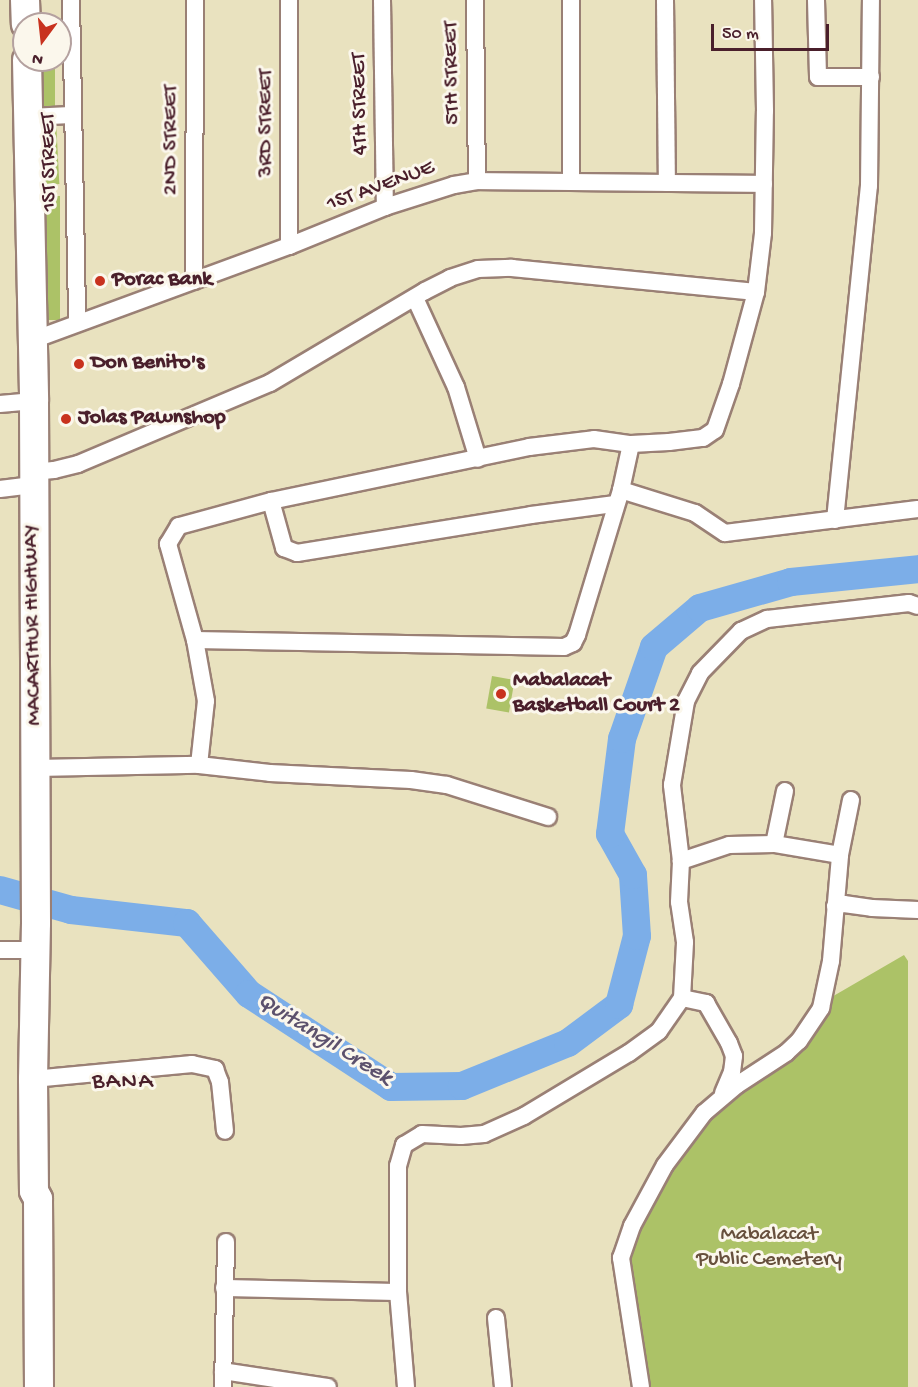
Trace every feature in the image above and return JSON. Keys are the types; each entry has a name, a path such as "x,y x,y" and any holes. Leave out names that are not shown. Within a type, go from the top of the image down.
{"highway":[{"name":"MACARTHUR HIGHWAY","path":"27,72 34,401 32,479 36,937 33,1080 34,1191 38,1199 39,1387"},
{"name":"MACARTHUR HIGHWAY","path":"27,1387 30,1199 34,1191"}],"street":[{"name":"2ND STREET","path":"194,281 195,0"},
{"name":"3RD STREET","path":"289,0 289,246"},
{"name":"4TH STREET","path":"382,0 385,207"},
{"name":"5TH STREET","path":"475,0 477,182"},
{"path":"571,0 571,182"},
{"path":"664,0 667,183"},
{"path":"199,765 206,701 195,640 168,544 172,534 179,526 271,501 559,442 594,439 631,444 703,438 715,430 731,384 756,292 763,233 763,0"},
{"path":"816,0 818,77 871,77"},
{"path":"835,520 869,186 871,0"},
{"name":"1ST STREET","path":"68,72 77,323"},
{"path":"28,117 71,115"},
{"name":"1ST AVENUE","path":"33,340 289,246 385,207 454,185 477,182 764,184"},
{"path":"0,489 78,464 270,383 450,278 478,269 512,268 756,292"},
{"path":"415,298 456,387 478,459"},
{"path":"0,405 34,401"},
{"path":"195,640 564,647 573,643 618,497 631,444"},
{"path":"271,501 284,548 297,553 531,515 618,497 695,513 725,533 918,509"},
{"path":"406,1387 398,1292 398,1166 404,1145 422,1134 484,1134 524,1116 629,1053 659,1031 682,998 685,942 679,902 681,861 672,785 686,701 700,673 720,650 741,632 767,619 909,603 918,606"},
{"path":"36,768 199,765 270,773 411,780 447,785 548,817"},
{"path":"774,844 785,791"},
{"path":"641,1387 621,1258 632,1226 665,1165 704,1113 737,1085 786,1053 800,1041 821,1008 831,961 840,855 851,800"},
{"path":"681,861 729,845 774,844 840,855"},
{"path":"835,906 844,904 918,910"},
{"path":"0,950 36,937"},
{"path":"682,998 706,1003 725,1034 734,1056 727,1088 718,1102"},
{"path":"33,1080 192,1064 215,1069 220,1082 225,1131"},
{"path":"226,1242 223,1379 328,1387"},
{"path":"224,1288 398,1292"},
{"path":"496,1317 503,1387"}],"green space":[{"path":"41,72 55,72 55,109 41,109"},
{"path":"56,120 59,184 45,185 42,121"},
{"path":"46,196 60,196 60,320 46,320"},
{"name":"Mabalacat Basketball Court 2","path":"492,676 515,680 509,712 486,708"},
{"name":"Mabalacat Public Cemetery","path":"904,955 908,961 908,1387 634,1387 617,1248 641,1190 666,1149 708,1110 756,1078 811,1009"}],"waterway":[{"name":"Quitangil Creek","path":"0,890 71,910 187,923 249,994 391,1087 462,1086 568,1043 619,1005 637,936 633,875 610,834 622,739 654,647 700,608 791,582 918,569"}],"place":[{"name":"Porac Bank","path":"100,281"},
{"name":"Don Benito's","path":"79,364"},
{"name":"Jolas Pawnshop","path":"66,419"},
{"name":"Mabalacat Basketball Court 2","path":"501,694"}],"district":[{"name":"BANA","path":"123,1083"}]}
